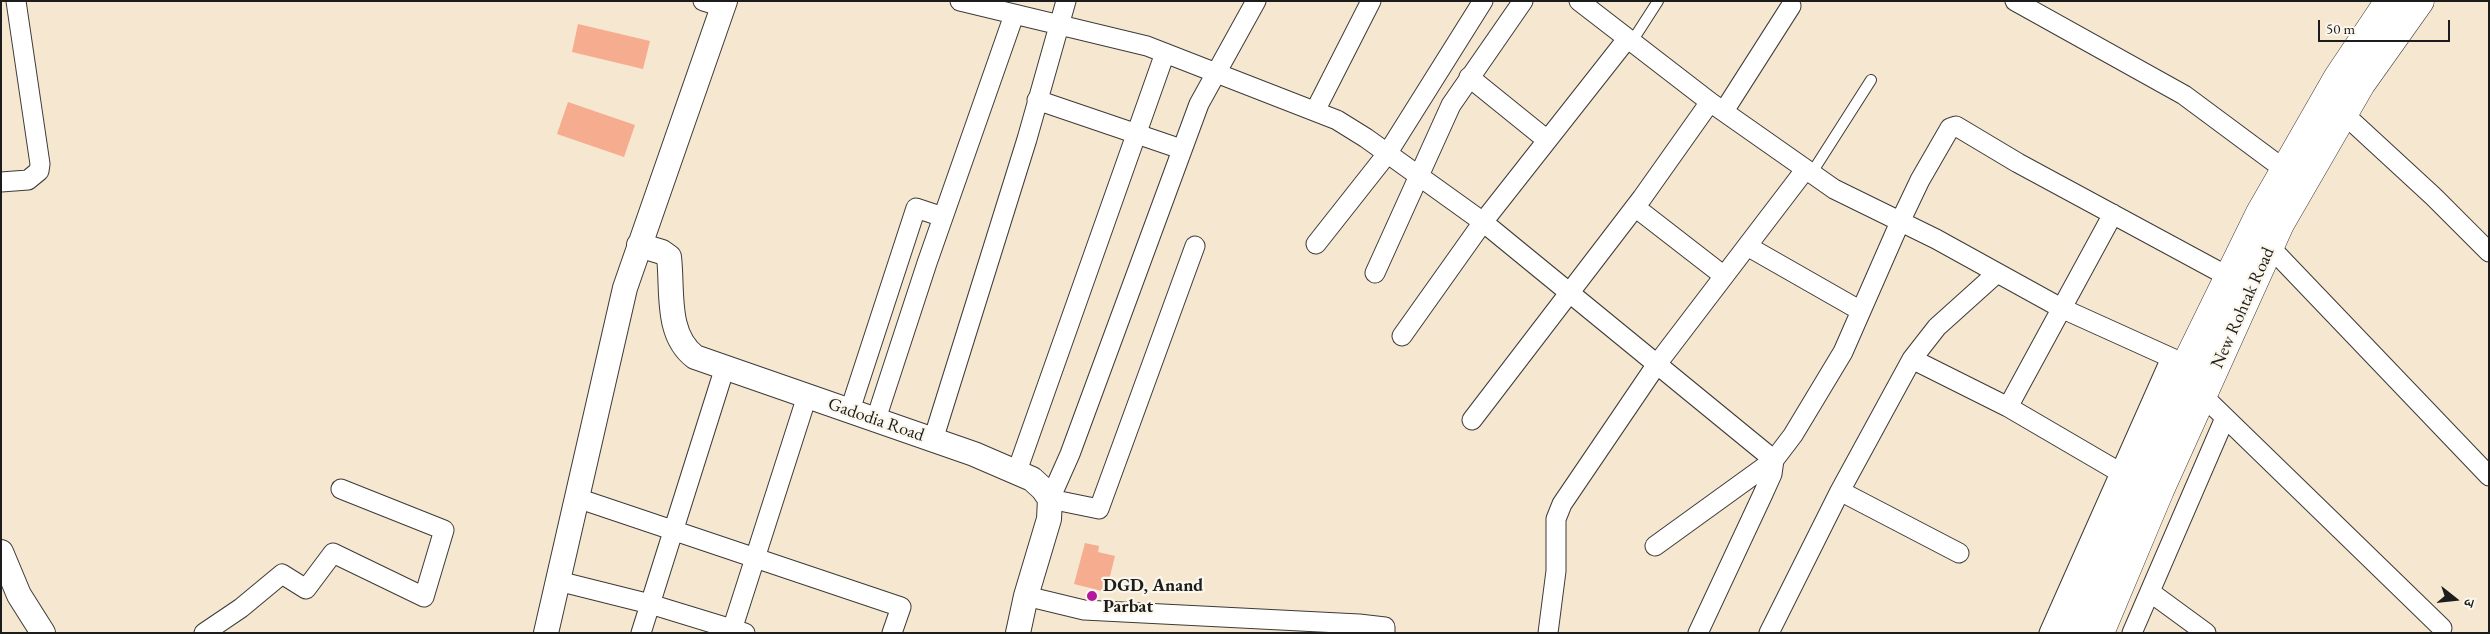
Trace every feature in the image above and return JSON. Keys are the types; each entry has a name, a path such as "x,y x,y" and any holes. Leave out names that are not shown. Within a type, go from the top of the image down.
{"main road":[{"name":"New Rohtak Road","path":"2072,633 2138,482 2179,361 2230,277 2260,213 2338,77 2388,1"},
{"name":"New Rohtak Road","path":"2100,633 2160,490 2280,224 2345,115 2361,84 2420,1"}],"street":[{"path":"1,182 28,180 39,171 40,164 16,1"},
{"path":"933,440 1066,1"},
{"path":"1018,633 1026,596 1049,519 1050,499 1070,454 1181,149 1215,72 1256,1"},
{"path":"1315,111 1371,1"},
{"path":"1316,244 1387,154 1484,1"},
{"path":"1375,273 1451,105 1523,1"},
{"path":"1579,1 1629,41 1717,106 1834,189 2061,308 2179,361 2207,387 2225,418 2442,628"},
{"path":"2015,1 2184,95 2285,170"},
{"path":"969,2 1058,26 1126,40 1164,52 1337,120 1366,138 1483,222 1774,460"},
{"path":"546,633 625,288 717,3"},
{"path":"1472,420 1635,207 1717,106 1791,6"},
{"path":"876,419 943,217 1014,15"},
{"path":"1402,336 1483,222 1547,140 1629,41"},
{"path":"1017,471 1164,52"},
{"path":"1469,77 1547,140"},
{"path":"1037,100 1181,149"},
{"path":"2345,115 2434,197 2489,252"},
{"path":"1654,546 1774,460 1792,435 1834,368 1920,180 1950,128 1953,126 2230,277"},
{"path":"1548,633 1556,571 1558,513 1657,364 1747,246 1808,172"},
{"path":"1635,207 1724,276"},
{"path":"850,410 916,208 943,217"},
{"path":"2008,407 2113,214"},
{"name":"Gadodia Road","path":"639,245 662,252 669,257 673,314 678,332 689,353 702,361 725,367 876,419 1017,471 1032,479 1050,499"},
{"path":"1050,499 1100,509 1194,246"},
{"path":"1747,246 1861,312"},
{"path":"2270,247 2489,476"},
{"path":"1769,633 1840,490 1912,359 1937,327 1997,273"},
{"path":"1912,359 2008,407 2121,472"},
{"path":"2049,633 2121,472 2179,361"},
{"path":"641,633 725,367"},
{"path":"558,581 650,604 736,632 754,556 807,396"},
{"path":"2132,633 2225,418"},
{"path":"1698,633 1772,474 1774,460"},
{"path":"204,633 242,608 282,574 306,589 333,553 424,597 444,530 341,489"},
{"path":"1840,490 1960,553"},
{"path":"577,498 754,556 900,607 892,633"},
{"path":"1,552 19,595 43,633"},
{"path":"2150,592 2206,633"},
{"path":"1026,596 1084,610 1359,624 1385,627 1385,633"}],"lane":[{"path":"1629,41 1658,1"},
{"path":"1808,172 1871,80"}],"building":[{"path":"578,24 650,41 643,69 572,52"},
{"path":"568,102 635,125 624,157 557,134"},
{"path":"1085,543 1099,546 1098,552 1115,556 1106,592 1074,584"}],"place":[{"name":"DGD, Anand Parbat","path":"1092,596"}]}
